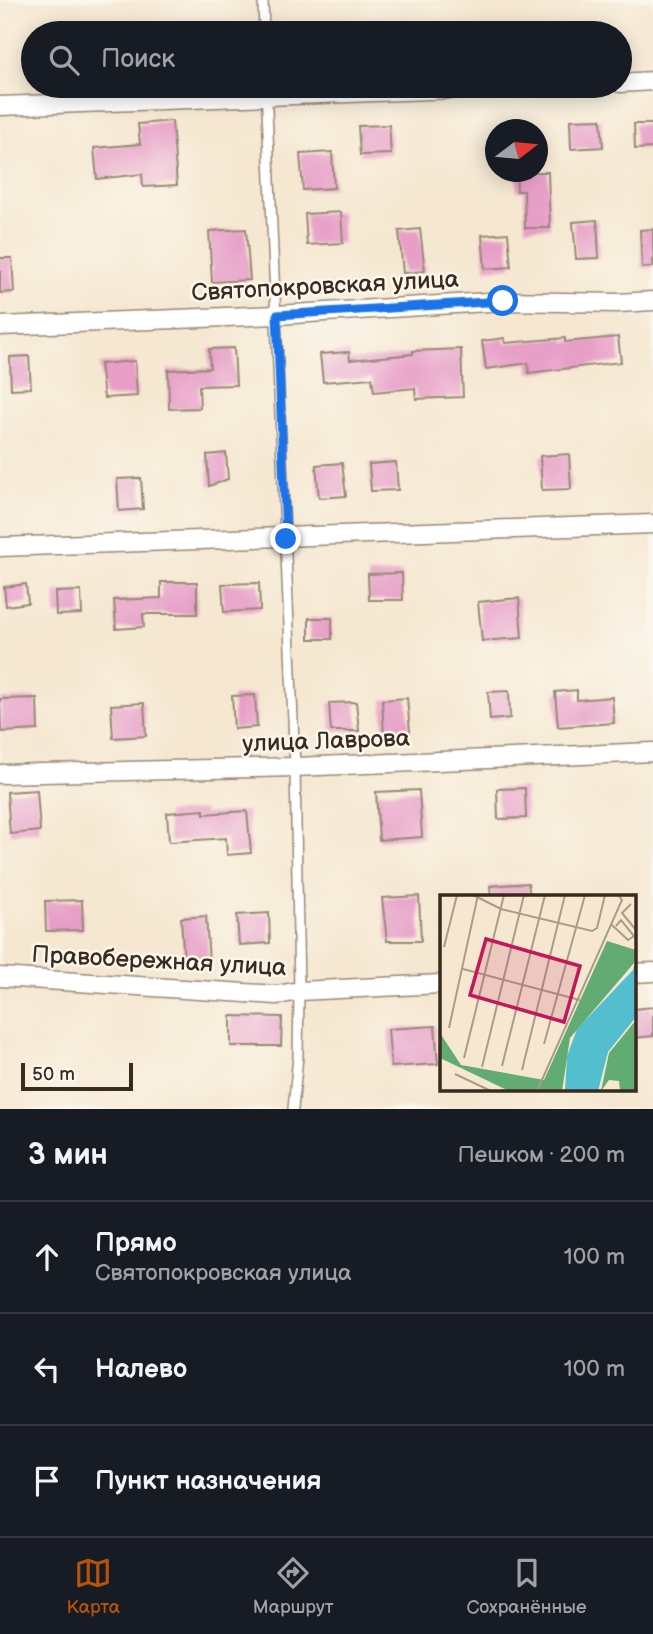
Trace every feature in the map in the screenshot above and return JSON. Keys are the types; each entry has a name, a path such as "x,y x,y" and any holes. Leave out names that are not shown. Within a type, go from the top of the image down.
{"street":[{"path":"632,82 653,81"},
{"path":"0,106 142,98"},
{"name":"Святопокровская улица","path":"0,326 277,315 503,301 653,301"},
{"path":"0,547 653,524"},
{"name":"улица Лаврова","path":"0,774 295,767 653,752"},
{"name":"Правобережная улица","path":"0,977 277,995 299,991 440,984"}],"lane":[{"path":"263,0 264,21"},
{"path":"267,98 295,767 299,991 298,1056 293,1109"}],"building":[{"path":"601,119 603,147 571,149 570,120"},
{"path":"172,121 177,185 143,187 142,174 97,179 94,148 140,144 138,124"},
{"path":"634,124 653,124 653,148 635,149"},
{"path":"389,125 391,154 360,155 358,126"},
{"path":"332,152 334,188 303,190 300,154"},
{"path":"548,172 550,228 525,228 524,191 517,191 517,182 548,182"},
{"path":"341,212 343,243 307,245 305,214"},
{"path":"597,220 599,258 576,259 573,222"},
{"path":"246,229 250,280 212,282 209,231"},
{"path":"420,229 425,271 403,273 399,231"},
{"path":"653,229 653,267 642,268 640,230"},
{"path":"508,233 511,267 485,269 482,235"},
{"path":"0,258 12,258 14,292 0,293"},
{"path":"618,337 621,362 529,373 528,363 486,369 482,341 504,338 505,343 565,338 565,342"},
{"path":"234,348 236,385 199,386 200,408 169,409 168,370 210,368 209,349"},
{"path":"461,349 463,397 416,399 415,388 374,392 372,378 323,382 320,354 349,352 350,360 413,354 413,351"},
{"path":"29,356 31,388 11,389 10,357"},
{"path":"135,361 137,396 104,398 100,364"},
{"path":"226,453 228,479 209,486 207,455"},
{"path":"569,454 571,489 542,490 540,456"},
{"path":"396,462 398,490 371,491 369,464"},
{"path":"342,463 346,496 319,498 316,465"},
{"path":"141,478 143,509 119,511 117,479"},
{"path":"402,573 403,600 369,600 368,574"},
{"path":"161,582 197,582 197,614 143,614 144,627 116,629 114,600 161,598"},
{"path":"259,583 260,610 224,612 222,584"},
{"path":"26,584 28,603 6,606 4,587"},
{"path":"81,591 82,614 56,615 55,592"},
{"path":"519,598 522,638 482,641 478,602"},
{"path":"309,618 332,618 332,639 309,639"},
{"path":"577,690 577,700 612,697 614,723 558,727 555,692"},
{"path":"509,691 510,718 490,720 488,692"},
{"path":"255,695 257,727 234,729 232,696"},
{"path":"37,698 38,730 1,732 0,699"},
{"path":"407,698 410,732 384,734 382,700"},
{"path":"356,702 359,731 331,731 329,703"},
{"path":"144,703 146,736 113,738 111,705"},
{"path":"525,788 526,818 498,819 497,789"},
{"path":"37,790 40,831 10,834 7,792"},
{"path":"419,790 422,837 379,840 376,792"},
{"path":"204,810 204,814 247,811 251,853 227,855 226,838 169,842 167,813"},
{"path":"528,883 530,895 491,895 490,886"},
{"path":"419,896 421,941 387,941 382,898"},
{"path":"82,900 83,930 46,931 45,901"},
{"path":"269,913 270,943 239,945 237,915"},
{"path":"206,916 209,963 184,964 181,918"},
{"path":"653,1007 653,1036 636,1038 636,1009"},
{"path":"231,1016 282,1017 281,1046 231,1046"},
{"path":"435,1026 438,1064 391,1067 388,1029"}],"route":[{"path":"286,539 277,315 503,301"}]}
